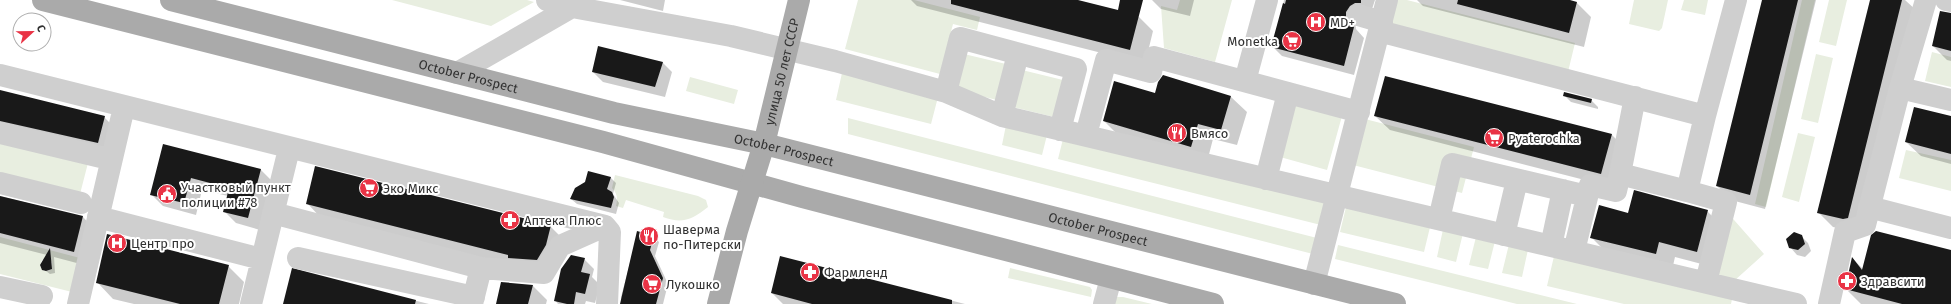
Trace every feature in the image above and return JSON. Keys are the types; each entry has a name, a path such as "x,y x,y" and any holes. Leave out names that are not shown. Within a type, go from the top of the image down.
{"main road":[{"path":"43,0 603,142 752,184 1213,304"},
{"name":"October Prospect","path":"171,0 614,113 764,144 1395,304"},
{"name":"улица 50 лет СССР","path":"718,304 737,231 764,144 800,0"}],"street":[{"path":"548,0 572,7 731,36 787,49 946,92 1002,116 1060,130 1086,134 1266,179 1796,304"},
{"path":"1245,81 1267,0"},
{"path":"1314,284 1388,0"},
{"path":"1687,191 1705,116 1736,0"},
{"path":"1829,304 1845,232 1865,225 1900,88 1926,0"},
{"path":"1946,0 1951,1"},
{"path":"457,73 572,7"},
{"path":"1358,15 1381,27 1705,116"},
{"path":"946,92 960,38 1076,69 1060,130"},
{"path":"1002,116 1018,54"},
{"path":"1086,134 1106,60 1151,72 1154,57 1359,112"},
{"path":"0,75 605,226 610,232 607,304"},
{"path":"1900,88 1951,100"},
{"path":"1266,179 1288,93"},
{"path":"1574,251 1590,185 1616,191 1635,98"},
{"path":"78,304 124,107"},
{"path":"0,133 105,158"},
{"path":"250,304 289,148"},
{"path":"1439,219 1452,164 1587,196"},
{"path":"1620,174 1726,202 1706,282"},
{"path":"1504,235 1517,180"},
{"path":"0,183 81,203"},
{"path":"1551,246 1563,190"},
{"path":"1869,207 1951,228"},
{"path":"273,213 481,268 544,273 560,246 605,226"},
{"path":"98,217 261,259"},
{"path":"298,258 473,300 481,268"},
{"path":"1104,304 1111,278"},
{"path":"0,287 42,296"}],"shaded area":[{"path":"392,0 527,0 534,2 491,26"},
{"path":"858,0 914,0 980,17 977,30 953,24 940,74 845,49"},
{"path":"1180,0 1232,0 1215,62 1164,48 1161,6 1177,10"},
{"path":"1393,0 1407,0 1575,43 1568,72 1386,25"},
{"path":"1634,0 1668,0 1662,28 1659,31 1629,24"},
{"path":"1684,0 1708,0 1705,15 1681,10"},
{"path":"1802,0 1815,0 1766,207 1755,204"},
{"path":"1829,0 1847,0 1836,46 1819,42"},
{"path":"1932,52 1951,57 1951,87 1925,81"},
{"path":"964,54 1006,64 997,100 956,90"},
{"path":"1816,54 1833,58 1818,123 1801,119"},
{"path":"1022,70 1063,80 1054,117 1013,107"},
{"path":"842,73 938,97 931,124 836,100"},
{"path":"690,77 738,90 734,104 686,91"},
{"path":"1296,103 1342,116 1327,170 1280,157"},
{"path":"848,118 1317,238 1313,254 848,134"},
{"path":"1365,119 1474,147 1462,193 1353,165"},
{"path":"1006,125 1047,135 1042,155 1002,145"},
{"path":"1798,133 1815,137 1799,202 1782,197"},
{"path":"1064,135 1327,201 1321,225 1058,159"},
{"path":"0,140 88,163 80,194 0,173"},
{"path":"1906,150 1951,160 1951,191 1899,178"},
{"path":"615,175 698,196 706,200 708,207 692,218 687,220 676,220 663,217 664,212 626,200 623,208 616,206 617,196 612,188"},
{"path":"1347,203 1431,223 1424,252 1340,232"},
{"path":"1727,212 1764,254 1734,281 1711,275"},
{"path":"1444,225 1464,229 1456,262 1437,257"},
{"path":"1477,233 1496,237 1488,269 1469,265"},
{"path":"0,237 80,258 72,292 0,274","holes":["45,259 52,262 52,269 48,271 44,271 40,266 42,260"]},
{"path":"1510,240 1529,245 1522,277 1502,273"},
{"path":"1338,245 1577,304 1517,304 1335,259"},
{"path":"1555,252 1733,294 1731,304 1624,304 1547,286"},
{"path":"1010,268 1090,287 1092,290 1091,297 1008,278"},
{"path":"1117,297 1123,297 1152,304 1114,304"}],"building":[{"path":"951,0 1078,0 1118,10 1120,0 1143,0 1130,50 951,4"},
{"path":"1286,0 1361,0 1361,3 1355,3 1350,6 1346,12 1346,18 1354,27 1344,66 1271,47 1283,3 1285,4"},
{"path":"1458,0 1570,0 1577,2 1569,33 1457,4"},
{"path":"1762,0 1798,0 1750,195 1716,186"},
{"path":"1870,0 1902,0 1848,218 1843,219 1817,213"},
{"path":"1940,11 1951,13 1951,51 1932,46"},
{"path":"598,46 663,62 655,87 592,72"},
{"path":"1163,75 1231,96 1221,130 1198,124 1191,147 1103,121 1114,81 1155,93 1158,82"},
{"path":"1385,76 1612,134 1601,174 1374,116"},
{"path":"0,90 105,116 98,143 0,121"},
{"path":"1564,92 1592,99 1591,103 1563,96"},
{"path":"1914,107 1951,116 1951,154 1905,142"},
{"path":"163,144 261,169 248,218 223,212 229,188 191,178 184,203 150,195"},
{"path":"315,166 551,225 546,245 537,260 508,258 508,255 306,204"},
{"path":"588,171 611,177 607,189 612,192 614,197 611,208 570,199 575,188 585,182"},
{"path":"1634,190 1708,210 1697,252 1659,242 1656,254 1590,238 1599,205 1628,213"},
{"path":"0,196 83,216 74,252 0,233"},
{"path":"637,231 654,236 650,250 663,278 656,304 620,304"},
{"path":"1876,231 1951,250 1951,304 1902,304 1845,289 1852,257 1862,270 1871,235"},
{"path":"1794,232 1802,235 1805,244 1798,250 1789,248 1786,239"},
{"path":"107,234 229,265 219,304 180,304 96,283"},
{"path":"50,248 52,269 46,271 42,270 40,265"},
{"path":"571,255 585,258 581,272 590,274 585,294 576,292 574,304 567,304 554,301 561,269"},
{"path":"780,256 952,300 952,304 812,304 771,293"},
{"path":"292,268 416,300 415,304 283,304"},
{"path":"501,282 533,285 528,304 496,304"}],"place":[{"name":"MD+","path":"1316,22"},
{"name":"Monetka","path":"1292,41"},
{"name":"Вмясо","path":"1177,133"},
{"name":"Pyaterochka","path":"1494,138"},
{"name":"Эко Микс","path":"369,188"},
{"name":"Участковый пункт полиции #78","path":"167,194"},
{"name":"Аптека Плюс","path":"510,220"},
{"name":"Шаверма по-Питерски","path":"649,236"},
{"name":"Центр про","path":"117,243"},
{"name":"Фармленд","path":"810,272"},
{"name":"Здравсити","path":"1847,281"},
{"name":"Лукошко","path":"652,284"}]}
